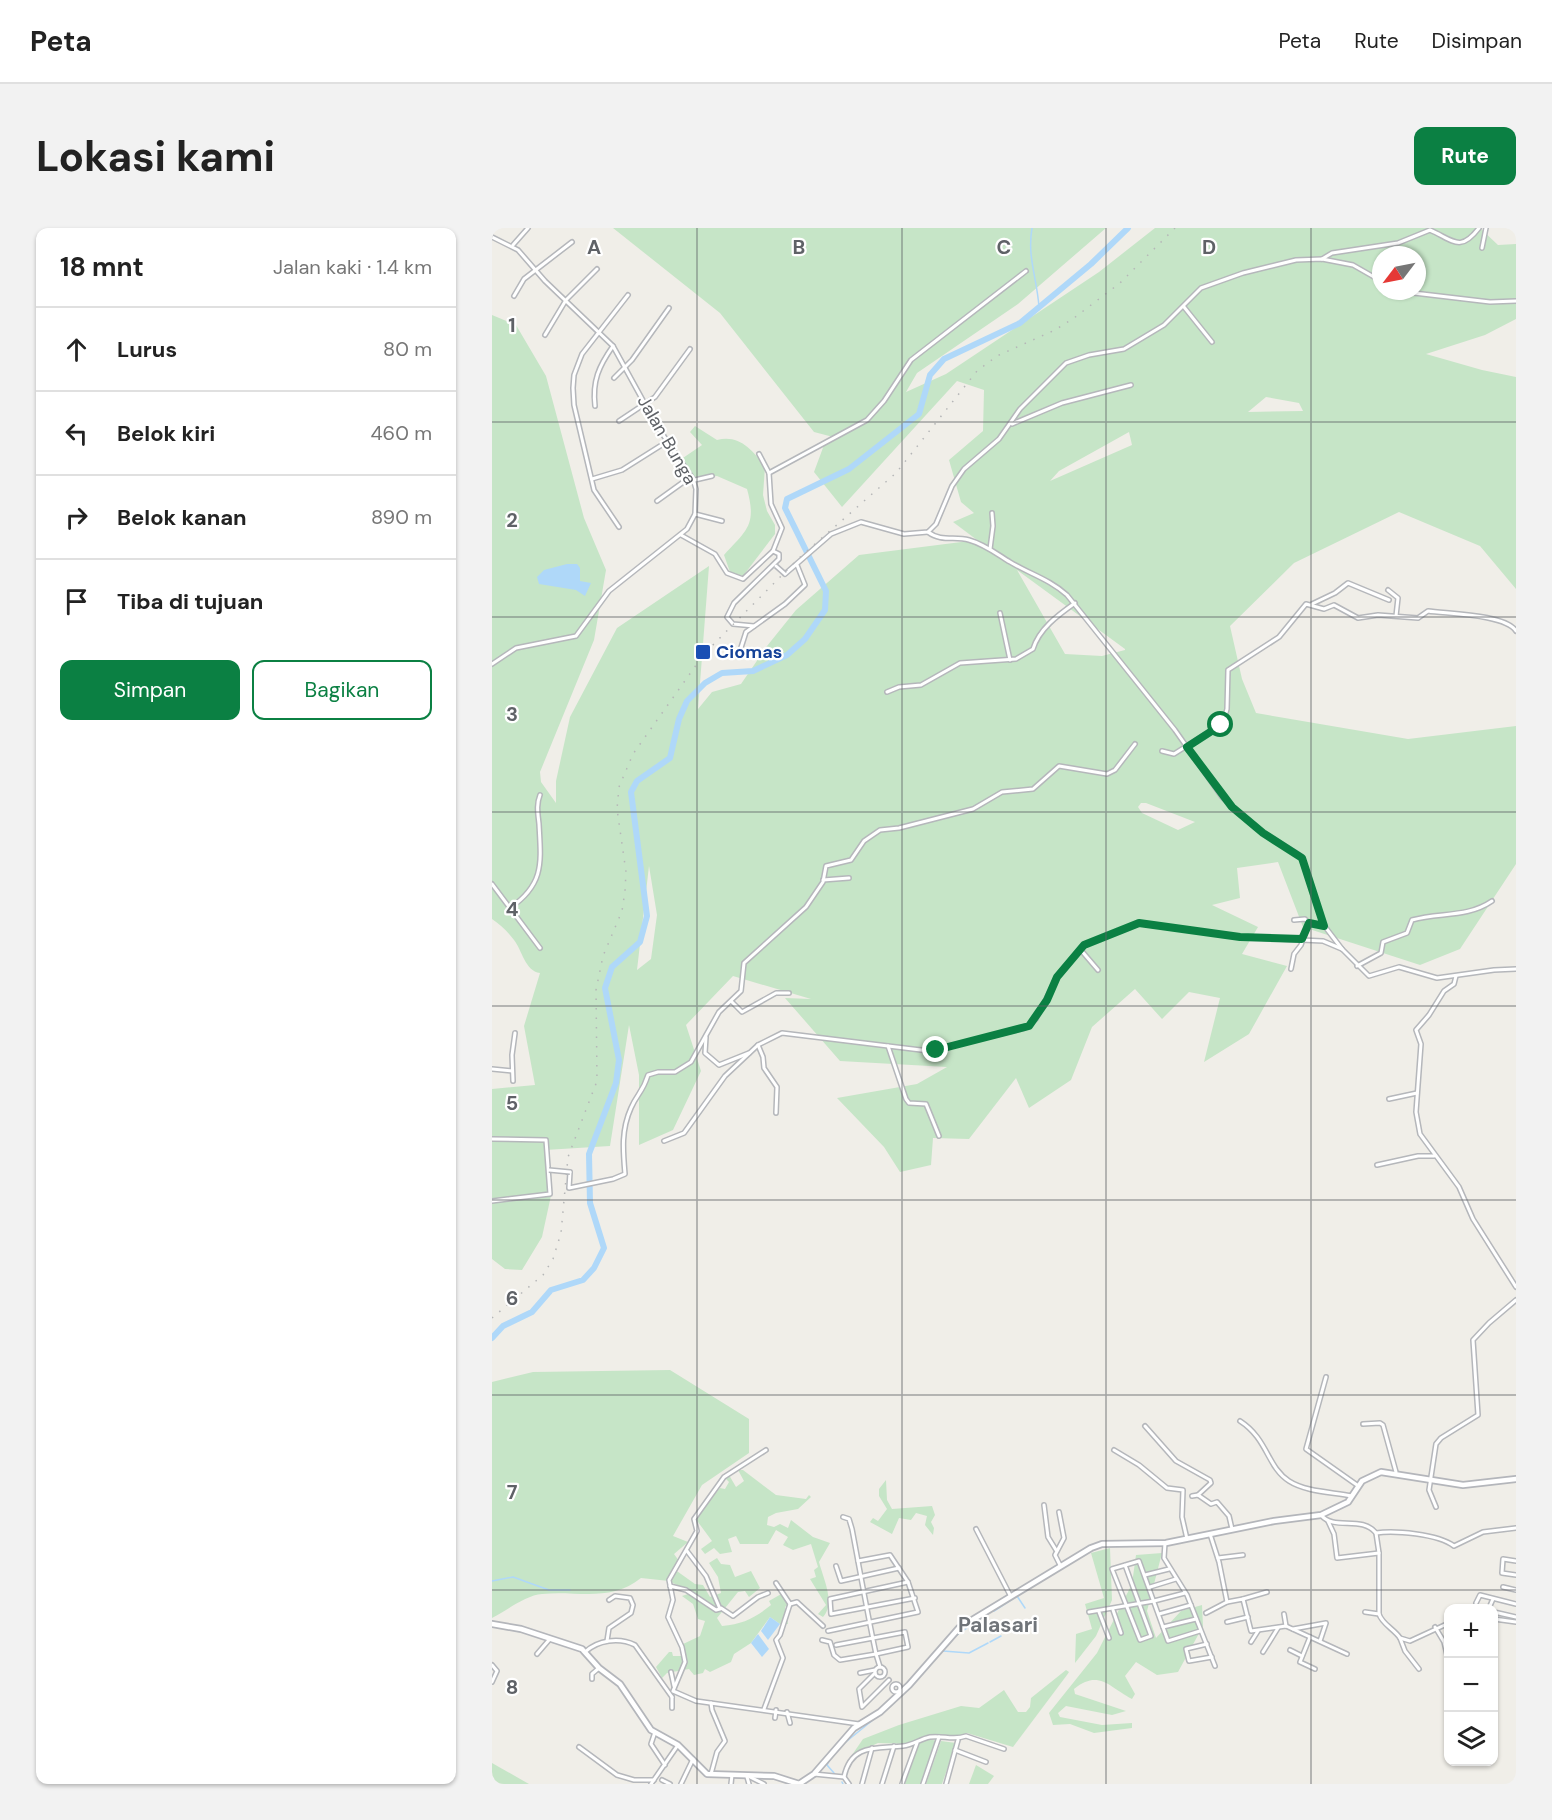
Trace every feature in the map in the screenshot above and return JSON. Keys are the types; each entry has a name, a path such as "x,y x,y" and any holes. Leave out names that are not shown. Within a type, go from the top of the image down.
{"main road":[{"path":"492,1624 521,1629 585,1652 599,1668 620,1684 655,1732 678,1746 711,1775 774,1776 799,1784 814,1774 859,1724 880,1712 926,1668 958,1628 1010,1594 1102,1544 1165,1543 1232,1529 1321,1515 1344,1505 1352,1496 1357,1485 1373,1474 1396,1472 1463,1485 1516,1479"}],"street":[{"path":"513,245 528,228"},
{"path":"1322,259 1332,253 1398,243 1430,230 1454,243 1464,243 1479,228"},
{"path":"1482,248 1486,228"},
{"name":"Jalan Bunga","path":"492,237 513,245 535,270 613,346 645,405 693,479 697,496 695,514"},
{"path":"514,296 522,281 572,242"},
{"path":"928,532 936,524 948,494 964,468 999,439 1020,410 1063,365 1089,355 1124,349 1164,326 1201,288 1217,281 1296,260 1322,259 1353,265 1372,276"},
{"path":"545,335 566,300 597,269"},
{"path":"769,473 867,420 884,401 911,360 1026,271"},
{"path":"619,527 598,499 591,479 573,388 574,375 582,354 628,295"},
{"path":"1426,295 1452,296 1484,302 1516,301"},
{"path":"1184,307 1212,342"},
{"path":"614,378 626,368 669,308"},
{"path":"595,406 594,383 598,367 613,346"},
{"path":"619,421 658,394 690,349"},
{"path":"1010,424 1062,403 1131,385"},
{"path":"591,479 622,470 668,441"},
{"path":"681,535 715,554 724,570 739,579 743,579 773,550 782,528 771,504 769,473 759,454"},
{"path":"657,501 674,487 693,479 712,476"},
{"path":"990,550 992,513"},
{"path":"492,664 516,648 576,636 609,591 681,535 695,514 722,521"},
{"path":"773,550 782,561 776,566 785,574 833,533 861,522 904,534 928,532 940,538 971,541 1011,563 1050,580 1075,603 1232,807 1263,833 1302,858 1324,926 1357,966 1369,976 1405,967 1434,978 1516,969"},
{"path":"755,626 733,624 727,617 728,614 734,603 779,559"},
{"path":"738,657 746,632 805,585 797,564"},
{"path":"1162,751 1172,755 1223,723 1227,709 1228,670 1277,638 1303,606 1335,593 1347,583 1389,600"},
{"path":"1388,590 1398,598 1396,616"},
{"path":"887,692 899,687 921,685 960,663 1017,659 1033,649 1034,640 1051,621 1075,603"},
{"path":"1311,604 1323,609 1334,605 1355,618 1396,616 1418,618 1430,611 1453,615 1464,612 1510,624 1516,631"},
{"path":"1000,613 1010,660"},
{"path":"549,1170 570,1172 569,1188 613,1179 625,1174 623,1148 625,1122 632,1105 645,1089 648,1075 658,1072 675,1072 688,1065 719,1012 741,991 744,963 806,907 823,880 826,866 852,860 864,841 880,830 899,828 973,809 1002,792 1033,789 1059,766 1107,774 1115,770 1135,744"},
{"path":"510,908 530,892 538,876 540,858 537,806 540,795"},
{"path":"823,880 849,878"},
{"path":"492,884 540,948"},
{"path":"1357,966 1381,953 1383,942 1407,933 1412,920 1437,914 1471,912 1492,901"},
{"path":"1294,920 1305,919 1309,923 1324,926"},
{"path":"664,1141 684,1133 691,1126 720,1081 751,1052 758,1046 787,1032 929,1051 1025,1028 1036,1019 1057,977 1080,949 1087,943 1141,923 1240,937 1323,941 1342,949"},
{"path":"1291,969 1294,954 1309,923"},
{"path":"1080,949 1098,970"},
{"path":"1456,976 1454,984 1444,992 1416,1030 1421,1048 1417,1093 1418,1128 1436,1157 1459,1186 1473,1219 1516,1287"},
{"path":"732,1002 742,1012 776,993 789,993"},
{"path":"513,1082 515,1033"},
{"path":"707,1035 705,1053 721,1066 751,1052"},
{"path":"758,1046 763,1057 764,1068 777,1087 776,1113"},
{"path":"888,1047 906,1099 911,1103 926,1104 939,1136"},
{"path":"492,1069 512,1071"},
{"path":"1389,1099 1417,1093"},
{"path":"492,1139 546,1140 549,1170 549,1194 492,1201"},
{"path":"1377,1165 1418,1156 1436,1157"},
{"path":"1436,1507 1429,1490 1429,1478 1438,1441 1478,1415 1474,1338 1516,1300"},
{"path":"1326,1377 1306,1449 1357,1485"},
{"path":"1240,1422 1257,1434 1279,1472 1289,1481 1300,1487 1352,1496"},
{"path":"1363,1424 1380,1423 1383,1425 1396,1472"},
{"path":"1145,1426 1176,1461 1210,1480 1211,1483 1198,1495 1192,1496"},
{"path":"672,1708 674,1686 685,1662 682,1647 668,1617 673,1602 670,1586 673,1572 697,1531 693,1519 724,1477 766,1450"},
{"path":"1114,1450 1139,1465 1154,1480 1167,1488 1183,1490 1182,1517 1187,1539"},
{"path":"1198,1495 1211,1504 1217,1502 1229,1516 1232,1529"},
{"path":"1044,1505 1048,1537 1056,1550 1060,1565"},
{"path":"1056,1550 1064,1538 1059,1512"},
{"path":"1321,1515 1328,1521 1334,1534 1337,1558 1379,1553"},
{"path":"843,1517 849,1519 880,1667 894,1685 900,1685 900,1691"},
{"path":"1328,1521 1365,1524 1376,1533 1379,1553 1379,1614 1381,1620 1395,1630 1405,1651 1419,1669"},
{"path":"1376,1533 1391,1530 1442,1539 1455,1546 1483,1532 1516,1528"},
{"path":"976,1529 1010,1594"},
{"path":"1210,1534 1218,1558 1227,1602"},
{"path":"1165,1543 1164,1558 1191,1605 1215,1666"},
{"path":"687,1551 704,1573 721,1608 733,1616 758,1597 768,1593"},
{"path":"828,1631 917,1613 915,1598 908,1582 890,1555 858,1561"},
{"path":"1218,1558 1243,1556"},
{"path":"1516,1561 1503,1559 1500,1570 1502,1573 1516,1575"},
{"path":"1125,1565 1151,1636 1142,1641 1136,1635 1112,1569 1125,1565 1139,1561 1168,1641 1200,1631"},
{"path":"836,1566 841,1581 899,1568"},
{"path":"1144,1575 1169,1569"},
{"path":"1150,1587 1176,1579"},
{"path":"908,1582 830,1599 831,1614 915,1598"},
{"path":"776,1583 790,1604"},
{"path":"670,1586 686,1590 716,1610 721,1608"},
{"path":"1503,1587 1516,1590"},
{"path":"1206,1612 1227,1602 1267,1592"},
{"path":"1089,1612 1126,1607 1185,1593"},
{"path":"607,1641 609,1628 631,1612 633,1605 630,1598 622,1595 609,1600"},
{"path":"1476,1603 1480,1595 1516,1604"},
{"path":"1243,1599 1251,1631 1286,1626 1347,1654"},
{"path":"1492,1604 1494,1599"},
{"path":"1235,1600 1237,1608"},
{"path":"790,1604 797,1602 823,1626"},
{"path":"764,1709 783,1658 776,1640 790,1604"},
{"path":"1159,1614 1191,1605"},
{"path":"1112,1609 1121,1633"},
{"path":"1099,1611 1109,1638"},
{"path":"1365,1612 1379,1614"},
{"path":"1498,1613 1516,1617"},
{"path":"1284,1614 1286,1626"},
{"path":"1227,1622 1248,1617"},
{"path":"1163,1627 1196,1619"},
{"path":"1498,1620 1516,1622"},
{"path":"1293,1629 1326,1623 1320,1641"},
{"path":"1400,1638 1410,1641 1444,1625"},
{"path":"1436,1627 1444,1642 1448,1658"},
{"path":"1263,1652 1278,1628"},
{"path":"1251,1642 1258,1631"},
{"path":"822,1640 830,1642 834,1655 840,1660 908,1647 905,1632 836,1645"},
{"path":"1310,1637 1300,1662 1315,1669"},
{"path":"537,1654 549,1640"},
{"path":"585,1652 591,1646 607,1641 627,1641 635,1645 673,1695 859,1724"},
{"path":"1180,1651 1207,1644"},
{"path":"1186,1649 1189,1661 1212,1657"},
{"path":"1290,1650 1302,1656"},
{"path":"492,1665 497,1671 492,1682"},
{"path":"880,1667 859,1689 862,1707 889,1680"},
{"path":"592,1679 599,1668"},
{"path":"671,1672 674,1686"},
{"path":"860,1673 875,1672"},
{"path":"875,1672 878,1677 884,1675"},
{"path":"711,1702 725,1741 717,1752 711,1775"},
{"path":"775,1718 776,1710"},
{"path":"787,1712 790,1723"},
{"path":"655,1732 651,1744 664,1765"},
{"path":"844,1777 851,1759 873,1748 917,1743 931,1737 958,1740 970,1737 1004,1749"},
{"path":"923,1784 939,1737"},
{"path":"946,1784 958,1740"},
{"path":"902,1784 917,1743"},
{"path":"579,1747 617,1775 653,1782 678,1746"},
{"path":"882,1784 894,1746"},
{"path":"862,1784 873,1748"},
{"path":"955,1750 986,1762"},
{"path":"681,1784 693,1759"},
{"path":"731,1784 732,1774"},
{"path":"814,1774 844,1777 849,1784"},
{"path":"748,1777 749,1784"},
{"path":"748,1777 765,1784"},
{"path":"662,1780 670,1784"}],"green space":[{"path":"613,228 1106,228 1018,304 917,373 906,392 946,374 1099,272 1155,228 1480,228 1498,245 1516,244 1516,319 1485,335 1426,354 1516,377 1516,589 1480,546 1399,512 1294,563 1230,626 1242,679 1256,713 1408,739 1516,726 1516,864 1460,949 1420,965 1303,927 1278,862 1237,868 1240,898 1212,905 1258,927 1242,954 1287,966 1249,1034 1204,1062 1220,998 1189,992 1162,1019 1135,989 1092,1027 1071,1080 1029,1108 1016,1078 969,1139 933,1138 931,1165 900,1172 884,1147 837,1098 917,1084 947,1067 840,1061 785,998 811,999 733,976 686,1025 701,1071 673,1130 639,1145 639,1075 629,1025 610,1146 545,1150 552,1191 542,1237 522,1270 505,1269 492,1259 492,1089 535,1085 524,1026 540,973 531,968 524,960 514,940 492,919 492,315 516,325 546,376 584,518 606,570 594,640 540,772 541,782 556,803 556,781 570,717 617,628 709,566 698,709 712,692 741,684 767,646 796,610 859,555 977,540 953,522 974,513 961,502 949,460 983,431 984,390 957,381 842,507 814,472 824,445 837,438 814,432 720,313","holes":["1266,397 1299,403 1303,411 1248,412","1129,432 1132,445 1050,481 1059,471","1017,570 1125,649 1125,650 1102,656 1065,654","1141,803 1146,803 1195,822 1178,830 1142,813 1138,807","649,866 657,915 651,959 637,970"]},
{"path":"695,426 717,440 739,441 756,455 765,467 763,495 767,511 775,525 775,534 743,576 730,572 724,555 748,526 751,511 747,489 717,476 693,479 680,460 702,445 690,432"},
{"path":"670,1370 749,1419 749,1453 702,1485 673,1536 688,1542 674,1554 679,1561 674,1569 695,1584 703,1585 710,1597 721,1593 718,1577 709,1563 717,1558 721,1564 730,1565 735,1577 751,1571 760,1588 749,1597 745,1591 738,1592 717,1618 722,1626 736,1624 754,1617 771,1605 769,1601 783,1593 791,1602 785,1607 788,1624 780,1624 770,1617 751,1643 734,1654 731,1662 710,1672 705,1669 703,1673 694,1675 689,1669 667,1673 662,1678 656,1667 669,1652 672,1652 673,1656 682,1656 681,1645 700,1636 705,1621 698,1619 693,1604 682,1596 688,1594 689,1591 669,1581 641,1578 629,1586 605,1593 536,1595 492,1618 492,1382 533,1372"},
{"path":"738,1470 743,1470 776,1495 806,1499 809,1495 811,1497 798,1509 776,1513 768,1517 767,1525 774,1527 780,1524 788,1528 791,1520 813,1537 830,1543 819,1562 829,1598 827,1611 823,1617 818,1614 826,1605 810,1579 816,1577 814,1570 818,1567 811,1544 793,1550 783,1545 788,1537 776,1530 768,1544 740,1544 736,1536 728,1539 732,1552 720,1554 714,1548 705,1554 701,1549 712,1541 695,1518 720,1488 725,1489 729,1482 725,1478 729,1475 736,1487 744,1481"},
{"path":"886,1480 887,1500 892,1509 932,1506 935,1515 931,1522 934,1528 933,1535 925,1525 927,1516 916,1513 911,1520 899,1518 892,1534 870,1522 873,1518 878,1521 887,1509 879,1496 879,1489"},
{"path":"1110,1548 1112,1600 1096,1636 1075,1663 1076,1634 1092,1629 1085,1604 1104,1598 1091,1553"},
{"path":"1162,1553 1147,1611 1156,1638 1181,1611 1202,1605 1203,1626 1178,1672 1157,1675 1136,1662 1125,1676 1135,1694 1132,1699 1110,1685 1097,1680 1090,1680 1074,1689 1075,1694 1126,1711 1112,1715 1066,1706 1058,1713 1060,1717 1102,1725 1132,1723 1132,1728 1094,1733 1070,1724 1053,1725 1049,1713 1097,1653 1132,1584 1136,1555"},
{"path":"1066,1670 1069,1672 1067,1675 1013,1747 967,1733 959,1737 932,1734 906,1744 878,1743 852,1755 863,1739 961,1706 979,1708 1004,1690 1018,1712 1026,1712 1030,1707 1031,1698"},
{"path":"929,1739 937,1741 922,1784 905,1784 919,1744"},
{"path":"941,1741 956,1743 942,1784 926,1784"},
{"path":"492,1763 529,1784 492,1784"},
{"path":"976,1765 994,1776 988,1784 969,1784"}],"water":[{"path":"577,564 580,568 580,581 591,583 585,596 576,590 539,584 537,577 544,570"},
{"path":"770,1617 780,1624 768,1640 761,1631"},
{"path":"758,1634 769,1649 762,1657 751,1643"}],"waterway":[{"path":"1032,228 1031,258 1039,307"},
{"path":"492,1338 503,1326 532,1312 551,1290 583,1280 594,1268 604,1248 590,1203 589,1154 616,1083 619,1060 605,988 612,967 640,942 647,916 631,792 637,781 670,758 679,719 687,701 705,683 722,673 753,671 787,655 805,639 825,610 826,591 785,508 787,499 849,469 919,414 930,375 944,359 1020,323 1091,264 1128,228"},
{"path":"492,1581 513,1577 549,1590 570,1590"},
{"path":"994,1611 1017,1596 1025,1608"},
{"path":"940,1652 957,1635 990,1612"},
{"path":"990,1642 1001,1636"},
{"path":"943,1651 969,1653 988,1643"},
{"path":"923,1672 932,1663"},
{"path":"842,1745 895,1702"},
{"path":"831,1758 827,1765 834,1773"}],"railway":[{"path":"492,1318 543,1275 553,1259 561,1233 568,1157 597,1081 596,990 603,956 622,911 626,872 617,809 619,787 633,754 704,654 798,559 896,473 977,371 997,356 1055,330 1074,318 1120,283 1175,228"}],"place":[{"name":"Ciomas","path":"703,652"}],"district":[{"name":"Palasari","path":"998,1625"}],"route":[{"path":"936,1050 1029,1026 1047,1000 1057,977 1084,945 1139,923 1240,937 1302,939 1309,923 1324,926 1299,854 1263,833 1232,807 1213,785 1187,747 1221,725"}]}
